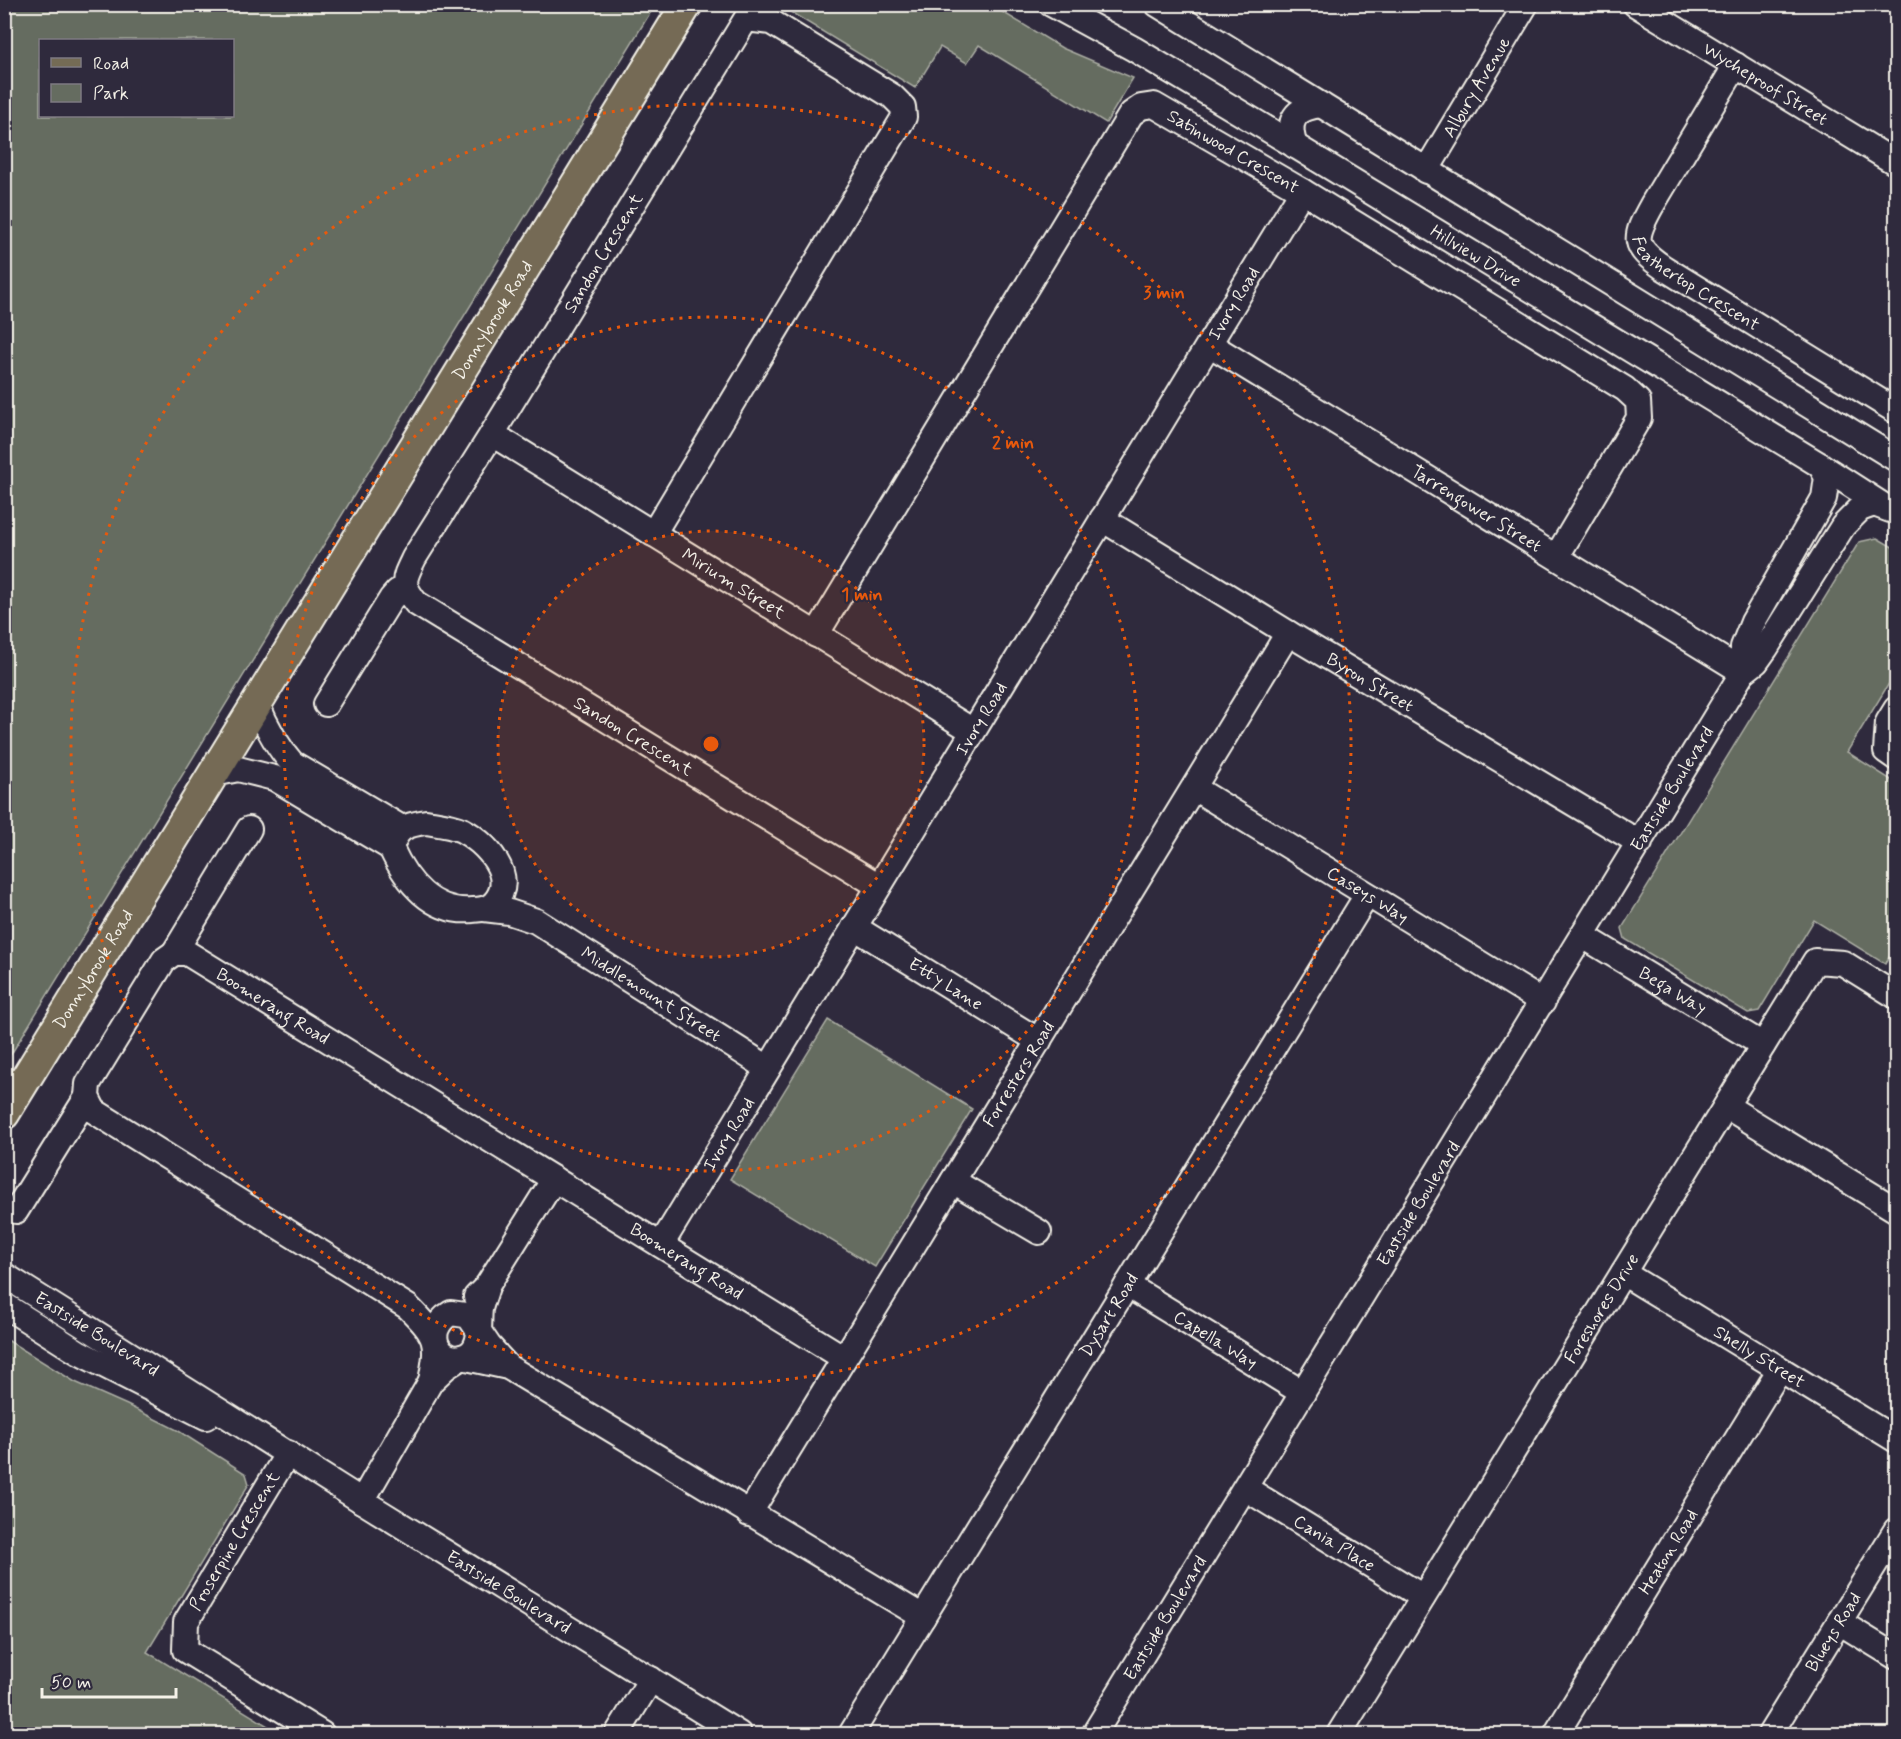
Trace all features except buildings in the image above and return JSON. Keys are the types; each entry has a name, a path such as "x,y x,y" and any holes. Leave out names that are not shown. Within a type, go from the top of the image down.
{"main road":[{"name":"Donnybrook Road","path":"4,1114 687,4"},
{"name":"Donnybrook Road","path":"181,827 190,790 268,663 298,638"}],"street":[{"name":"Hillview Drive","path":"1051,4 1134,49 1295,146 1820,465 1893,512"},
{"path":"1156,4 1896,459"},
{"name":"Albury Avenue","path":"1419,167 1507,4"},
{"name":"Albury Avenue","path":"1419,167 1526,4"},
{"name":"Wycheproof Street","path":"1635,4 1896,164"},
{"name":"Sandon Crescent","path":"653,534 904,117 903,108 892,96 771,22 746,19 414,558 404,578 405,589 416,603 879,886"},
{"name":"Feathertop Crescent","path":"1736,65 1652,205 1640,227 1638,241 1646,255 1664,268 1896,411"},
{"name":"Satinwood Crescent","path":"816,634 1131,114 1141,107 1154,105 1302,191 1625,389 1638,401 1639,417 1557,556"},
{"path":"1295,146 1291,125 1298,112 1307,107 1321,105"},
{"name":"Ivory Road","path":"661,1245 1302,191"},
{"name":"Tarrengower Street","path":"1209,344 1743,672"},
{"name":"Mirium Street","path":"492,434 973,731"},
{"name":"Eastside Boulevard","path":"1743,672 1743,647 1753,622 1824,498 1827,477 1820,465"},
{"name":"Eastside Boulevard","path":"1094,1734 1743,672 1756,662 1766,648 1843,526 1860,509 1874,504 1893,512"},
{"name":"Byron Street","path":"1102,519 1640,843"},
{"path":"326,704 391,599 398,591 405,589"},
{"name":"Forresters Road","path":"749,1514 1288,633"},
{"path":"257,704 265,725 292,763 397,838 409,881 419,892 446,907 464,911 484,909 493,904 499,896 502,874 488,850 477,839 459,829 426,822 397,838"},
{"path":"1896,709 1888,722 1886,751 1896,758"},
{"path":"214,774 238,769 274,778 397,838"},
{"name":"Caseys Way","path":"1194,788 1543,1002"},
{"path":"16,1210 87,1097 88,1084 164,960 174,953 249,829"},
{"name":"Middlemount Street","path":"502,874 515,899 536,921"},
{"name":"Dysart Road","path":"851,1734 1367,895"},
{"name":"Middlemount Street","path":"484,909 509,912 536,921 768,1068"},
{"name":"Etty Lane","path":"854,927 1039,1041"},
{"name":"Bega Way","path":"1583,936 1763,1045"},
{"name":"Boomerang Road","path":"174,953 188,953 844,1358"},
{"name":"Foreshores Drive","path":"1339,1734 1815,961 1843,963 1896,996"},
{"path":"87,1097 94,1111 408,1307 428,1327 439,1350 445,1354 508,1367"},
{"path":"1726,1106 1896,1210"},
{"path":"431,1381 435,1361 435,1329 439,1322 470,1303 487,1286 554,1179"},
{"path":"953,1181 1039,1232"},
{"name":"Shelly Street","path":"1623,1273 1896,1440"},
{"name":"Eastside Boulevard","path":"4,1275 362,1501 739,1734"},
{"name":"Capella Way","path":"1127,1285 1303,1393"},
{"path":"362,1501 431,1381 446,1367 472,1351 476,1345 480,1309 487,1286"},
{"name":"Eastside Boulevard","path":"4,1305 78,1352 248,1436 284,1450"},
{"path":"408,1307 435,1314 465,1315 470,1318 508,1367 923,1617"},
{"name":"Heaton Road","path":"1556,1734 1780,1369"},
{"name":"Proserpine Crescent","path":"284,1450 186,1622 185,1650 322,1734"},
{"name":"Cania Place","path":"1245,1488 1424,1597"},
{"name":"Blueys Road","path":"1770,1734 1896,1530"},
{"path":"1839,1622 1896,1657"},
{"path":"617,1734 651,1679"}],"green space":[{"path":"4,5 655,5 5,1064"},
{"path":"779,5 991,5 1062,48 1133,78 1106,123 979,45 967,63 940,47 915,88"},
{"path":"1877,538 1896,549 1896,672 1847,752 1896,783 1896,946 1885,964 1814,920 1759,1011 1748,1013 1625,939 1622,928 1859,542"},
{"path":"828,1020 972,1109 875,1267 730,1179"},
{"path":"4,1338 75,1382 177,1430 246,1474 249,1484 147,1652 281,1734 5,1734"}]}
